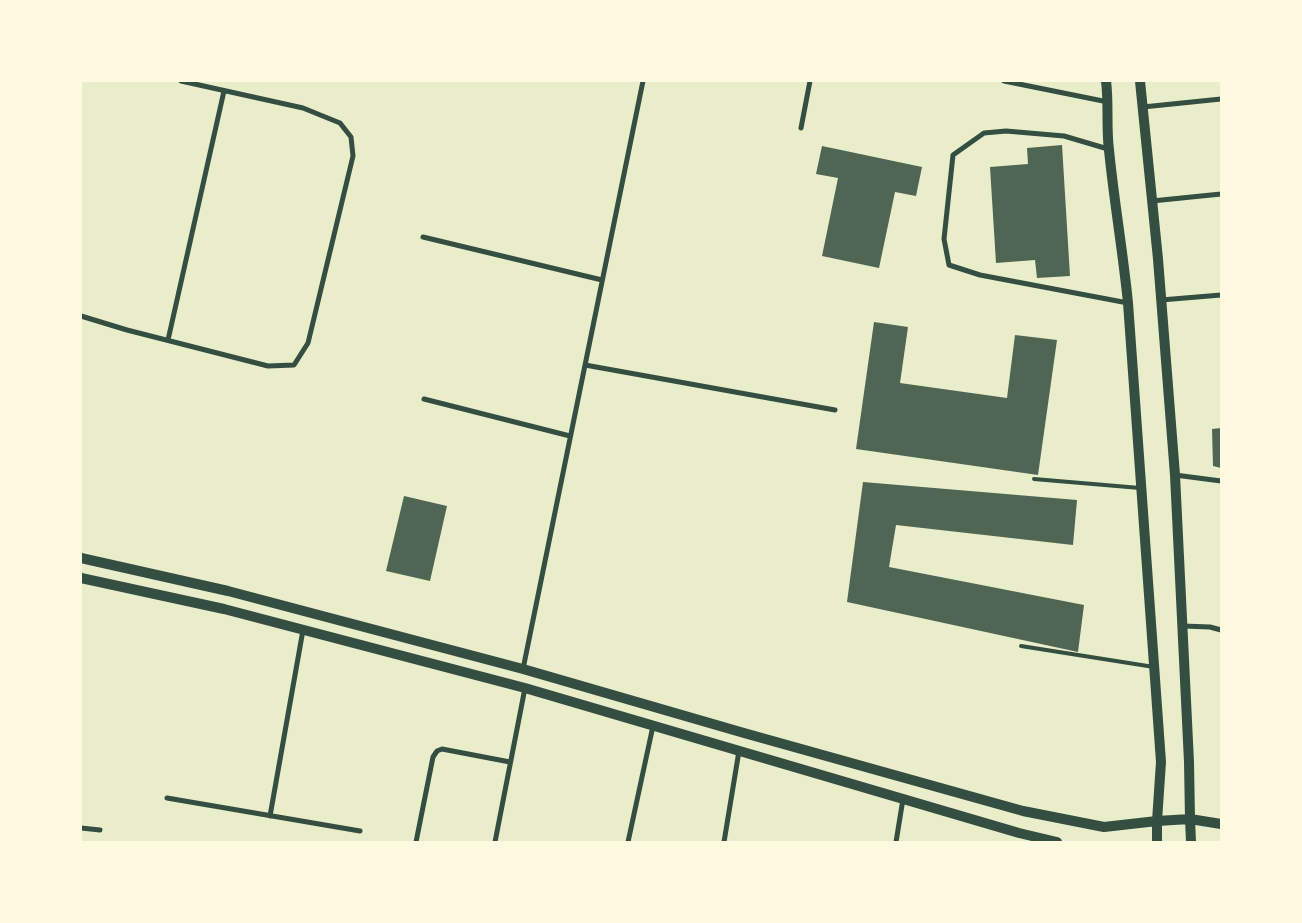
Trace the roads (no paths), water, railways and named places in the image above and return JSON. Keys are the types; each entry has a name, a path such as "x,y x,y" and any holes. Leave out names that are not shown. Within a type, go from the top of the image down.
{"main road":[{"path":"1106,81 1108,148 1128,303 1161,762 1157,842"},
{"path":"1140,81 1161,300 1175,475 1191,842"},
{"path":"81,558 228,591 523,669 744,734 1023,811 1104,827 1190,819 1221,824"},
{"path":"81,578 224,608 525,688 1019,833 1057,842"}],"street":[{"path":"81,316 268,366 294,365 308,343 352,156 351,137 340,123 303,108 181,81"},
{"path":"523,669 643,81"},
{"path":"801,128 810,81"},
{"path":"1004,81 1108,102"},
{"path":"168,340 224,91"},
{"path":"1143,107 1221,99"},
{"path":"1108,148 1064,136 1006,131 984,134 953,155 944,239 949,265 980,275 1128,303"},
{"path":"1152,201 1221,194"},
{"path":"423,237 602,280"},
{"path":"1161,300 1221,295"},
{"path":"585,365 835,410"},
{"path":"424,399 570,436"},
{"path":"1175,475 1221,481"},
{"path":"1182,626 1210,627 1221,630"},
{"path":"270,816 304,630"},
{"path":"495,842 525,688"},
{"path":"628,842 653,726"},
{"path":"416,842 433,756 437,751 442,749 510,762"},
{"path":"724,842 740,751"},
{"path":"167,798 360,831"},
{"path":"896,842 903,799"},
{"path":"81,828 100,830"}],"lane":[{"path":"1034,478 1142,488"},
{"path":"1021,646 1154,667"}]}
